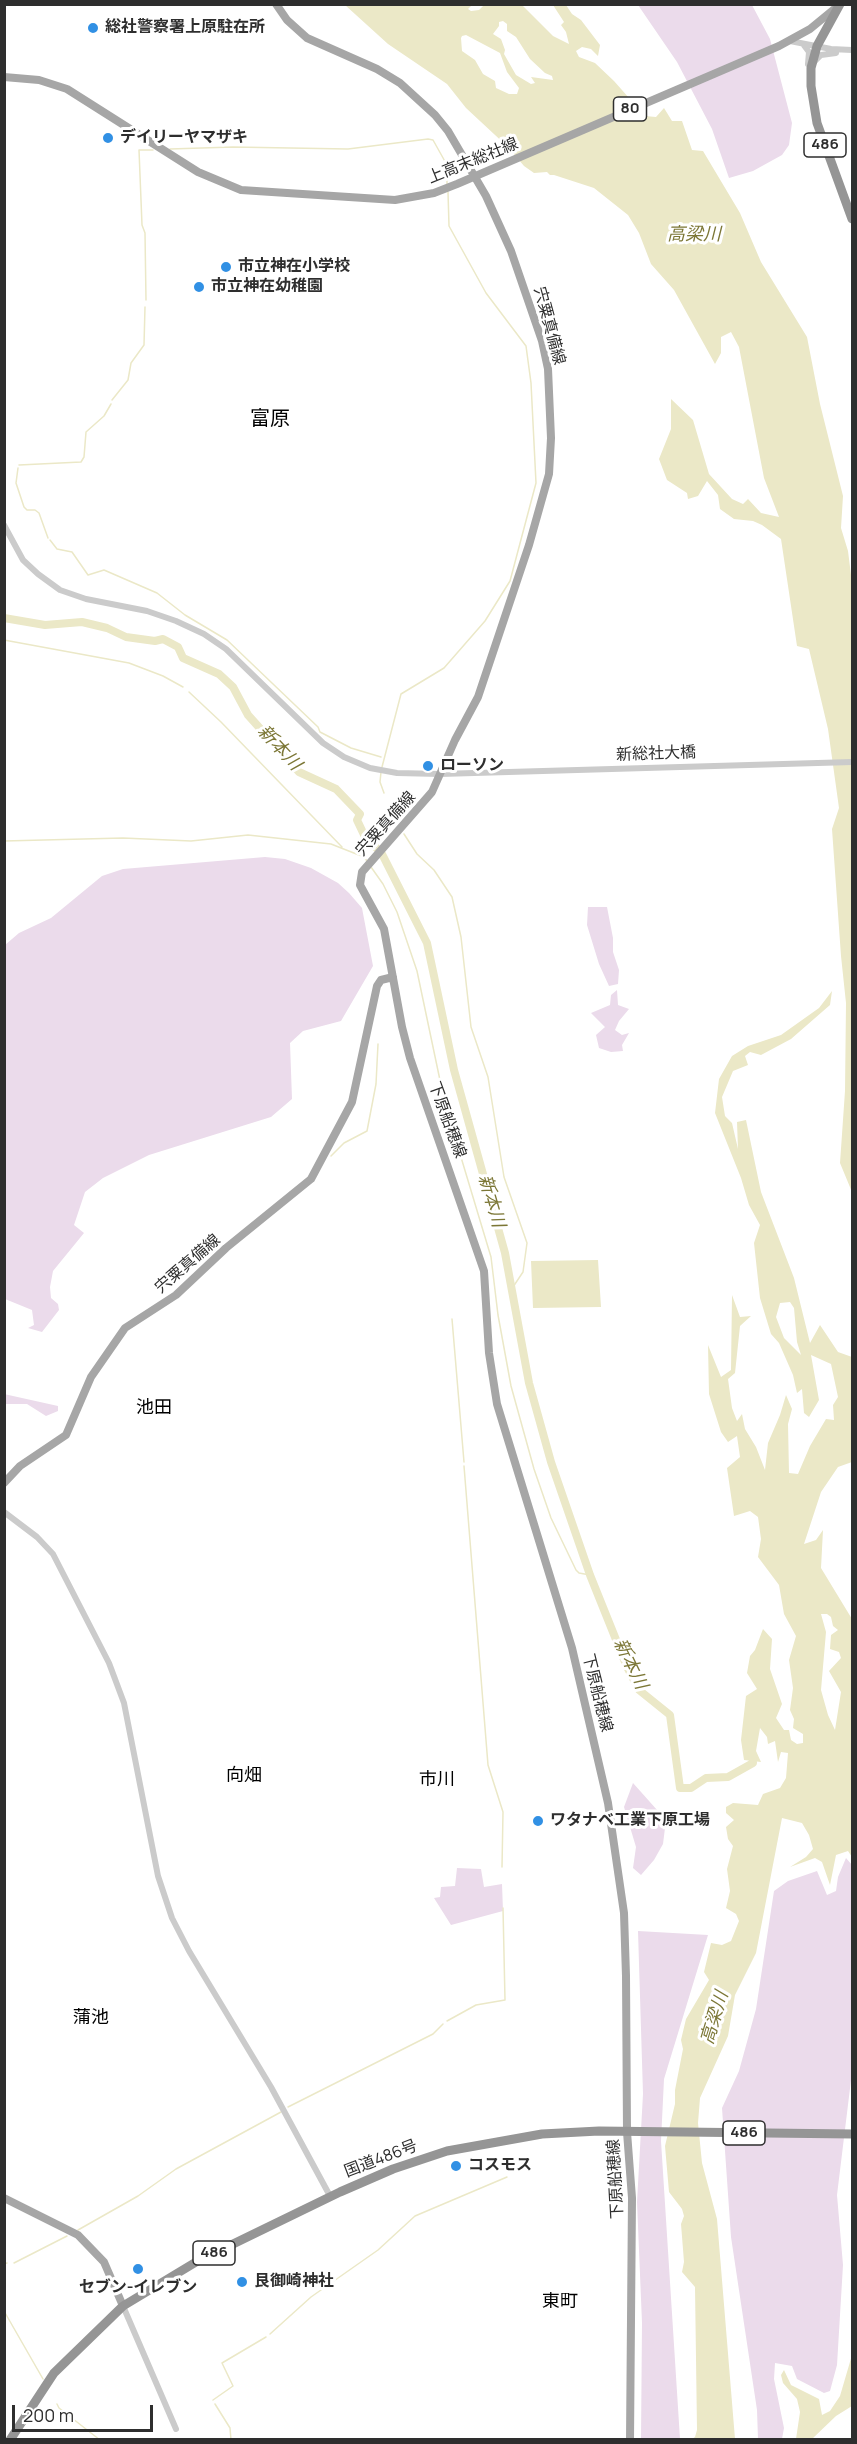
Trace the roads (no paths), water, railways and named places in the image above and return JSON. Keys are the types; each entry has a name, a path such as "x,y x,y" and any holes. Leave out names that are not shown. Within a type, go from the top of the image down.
{"highway":[{"name":"486","path":"839,5 817,46 810,79 812,103 852,219"},
{"name":"国道486号","path":"10,2439 54,2373 123,2306 196,2262 330,2196 393,2169 473,2145 542,2134 631,2132 852,2134"}],"main road":[{"name":"宍粟真備線","path":"4,1483 20,1467 66,1435 91,1377 125,1328 176,1295 226,1248 311,1179 352,1102 358,1083 376,986 381,980 393,977 384,929 360,885 362,872 425,801 441,774 455,740 478,697 549,474 551,446 548,369 542,341 511,251 478,174 448,131 413,93 391,76 307,38 287,21 276,4"},
{"name":"上高末総社線","path":"4,77 39,80 67,89 198,172 241,190 376,200 413,198 457,184 779,46 815,25 839,5"},
{"name":"下原船穂線","path":"393,977 410,1058 484,1271 489,1353 497,1404 572,1648 608,1803 624,1913 632,2198 630,2439"},
{"path":"4,2199 78,2235 104,2262 123,2306"}],"street":[{"path":"829,21 825,38 836,50"},
{"path":"789,41 836,50 851,50"},
{"path":"800,42 809,52 810,79"},
{"path":"811,68 821,55 842,54 851,50"},
{"name":"新総社大橋","path":"4,525 23,560 60,590 86,599 147,612 176,621 204,634 226,649 323,743 344,757 370,768 397,773 441,774 852,762"},
{"path":"4,1512 37,1537 53,1554 109,1663 124,1703 158,1876 172,1918 189,1951 271,2087 330,2196"},
{"path":"123,2306 176,2429"}],"water":[{"name":"高梁川","path":"345,5 472,5 468,9 471,11 479,10 484,5 522,5 553,36 569,44 566,32 561,25 564,22 553,5 566,5 600,45 598,56 591,49 582,47 576,51 579,57 595,63 645,116 656,117 664,108 672,121 682,121 692,150 703,151 740,213 761,262 807,337 820,404 843,496 841,528 848,551 852,583 852,1192 840,1163 845,1091 846,1003 832,829 839,808 828,729 809,649 797,646 781,539 762,525 753,521 734,519 720,509 718,495 707,481 698,496 688,499 687,493 667,480 659,459 671,429 671,399 693,420 709,474 732,499 743,504 748,499 761,513 779,517 764,478 739,347 731,332 721,337 721,353 715,364 674,290 651,264 639,233 628,215 594,188 550,175 547,172 534,173 524,166 509,148 466,108 447,84 388,44","holes":["503,21 507,24 507,31 516,37 530,59 545,73 552,76 553,80 531,77 535,83 531,84 516,75 504,54 501,39 493,34 499,22","466,35 500,53 507,72 519,88 517,94 509,94 496,88 495,81 483,74 475,60 462,51 461,38"]},
{"name":"高梁川","path":"832,991 830,1005 791,1039 761,1055 750,1052 745,1056 748,1065 733,1071 722,1097 725,1116 732,1123 738,1149 737,1122 746,1120 761,1192 794,1278 810,1343 820,1325 838,1352 852,1357 852,1462 838,1467 821,1492 804,1544 816,1540 823,1530 821,1568 852,1619 852,1857 848,1851 836,1855 830,1885 822,1862 815,1858 790,1867 806,1857 813,1849 802,1823 782,1818 756,1953 735,1995 728,2036 700,2098 698,2123 702,2163 717,2219 735,2439 692,2439 697,2430 695,2287 682,2272 684,2262 681,2224 684,2216 682,2209 669,2192 665,2146 675,2104 675,2090 683,2049 681,2040 686,2019 709,1980 704,1972 711,1943 722,1945 731,1941 739,1921 736,1914 726,1908 730,1891 727,1869 733,1846 728,1839 726,1827 734,1820 726,1813 726,1807 733,1803 758,1805 763,1794 780,1788 786,1778 788,1753 781,1752 778,1762 775,1741 768,1744 767,1737 760,1728 756,1751 761,1762 744,1760 741,1740 746,1696 757,1689 747,1673 750,1656 755,1650 763,1629 772,1639 770,1669 782,1704 776,1718 784,1730 789,1730 791,1740 797,1744 803,1743 803,1734 793,1728 794,1719 790,1710 793,1688 789,1660 796,1636 784,1614 779,1585 758,1557 761,1539 758,1517 750,1511 734,1516 727,1468 740,1457 737,1436 728,1442 721,1432 709,1394 708,1345 721,1377 731,1370 732,1295 740,1317 751,1316 740,1326 735,1373 728,1379 732,1408 737,1421 742,1414 745,1429 756,1447 765,1470 768,1443 786,1395 792,1409 788,1424 789,1473 798,1474 810,1446 826,1419 834,1420 833,1405 838,1397 831,1364 811,1355 819,1400 809,1417 804,1413 802,1389 797,1393 793,1375 779,1343 771,1334 760,1298 754,1243 760,1225 749,1205 741,1178 715,1113 719,1079 732,1056 748,1046 781,1035 819,1008","holes":["790,1302 794,1308 797,1342 801,1355 784,1338 776,1317 780,1303","821,1614 831,1617 833,1626 838,1630 831,1635 830,1649 839,1652 841,1658 829,1671 841,1692 835,1730 821,1690 826,1632"]},
{"path":"598,1260 601,1307 533,1308 531,1261"},
{"path":"852,2355 852,2406 836,2416 812,2439 796,2439 800,2412 797,2399 783,2383 781,2375 784,2370 791,2385 819,2399 822,2415 830,2411 840,2396"}],"waterway":[{"path":"170,149 233,147 348,149 428,139 433,140 447,165 447,184"},
{"path":"146,300 145,233 142,225 139,150 153,150"},
{"path":"382,767 401,694 444,668 485,621 510,581 536,483 531,383 526,346 486,293 449,226 448,192"},
{"path":"112,400 128,380 131,363 144,345 145,307"},
{"path":"19,465 81,462 84,457 86,432 104,416 111,404"},
{"path":"18,468 16,483 24,507 39,513 48,538"},
{"path":"50,540 57,549 72,552 88,575 104,570 157,593 185,615 227,640 318,727 320,732 351,748 381,757"},
{"name":"新本川","path":"4,618 45,625 82,622 107,628 126,637 155,641 163,639 178,647 183,658 219,674 233,687 248,715 299,772 336,789 360,814 357,820 366,839 381,852 427,943 454,1070 505,1253 529,1383 551,1462 590,1575 627,1667 639,1690 670,1715 680,1788 691,1788 706,1778 728,1777 753,1763 752,1751"},
{"path":"4,640 129,663 163,676 183,687"},
{"path":"189,692 342,847"},
{"path":"381,772 380,782 384,793"},
{"path":"393,813 395,818"},
{"path":"404,834 417,854 434,870 452,897 461,937 471,1027 488,1077 504,1177 527,1243 523,1272 513,1287"},
{"path":"4,841 123,838 191,841 248,835 331,844 364,857 367,861"},
{"path":"371,867 383,884 397,912 417,971 445,1104 491,1257 498,1315 511,1386 534,1469 551,1518 576,1570 579,1573 590,1575"},
{"path":"331,1156 344,1143 367,1131 376,1084 378,1044"},
{"path":"452,1319 464,1462"},
{"path":"464,1466 488,1765 503,1812 502,1867"},
{"path":"447,2021 476,2005 505,2000 503,1908"},
{"path":"288,2107 433,2034 443,2024"},
{"path":"78,2230 138,2196 176,2169 281,2112"},
{"path":"270,2334 311,2297 378,2250 415,2216 507,2177"},
{"path":"14,2263 67,2236"},
{"path":"4,2311 43,2379"},
{"path":"213,2400 233,2386 222,2363 266,2337"},
{"path":"57,2404 100,2440"},
{"path":"215,2404 230,2428 231,2440"}],"place":[{"name":"総社警察署上原駐在所","path":"93,28"},
{"name":"デイリーヤマザキ","path":"108,138"},
{"name":"市立神在小学校","path":"226,267"},
{"name":"市立神在幼稚園","path":"199,287"},
{"name":"ローソン","path":"428,766"},
{"name":"ワタナベ工業下原工場","path":"538,1821"},
{"name":"コスモス","path":"456,2166"},
{"name":"セブン-イレブン","path":"138,2269"},
{"name":"艮御崎神社","path":"242,2282"}],"district":[{"name":"富原","path":"270,419"},
{"name":"池田","path":"154,1408"},
{"name":"向畑","path":"244,1776"},
{"name":"市川","path":"437,1780"},
{"name":"蒲池","path":"91,2018"},
{"name":"東町","path":"560,2302"}]}
